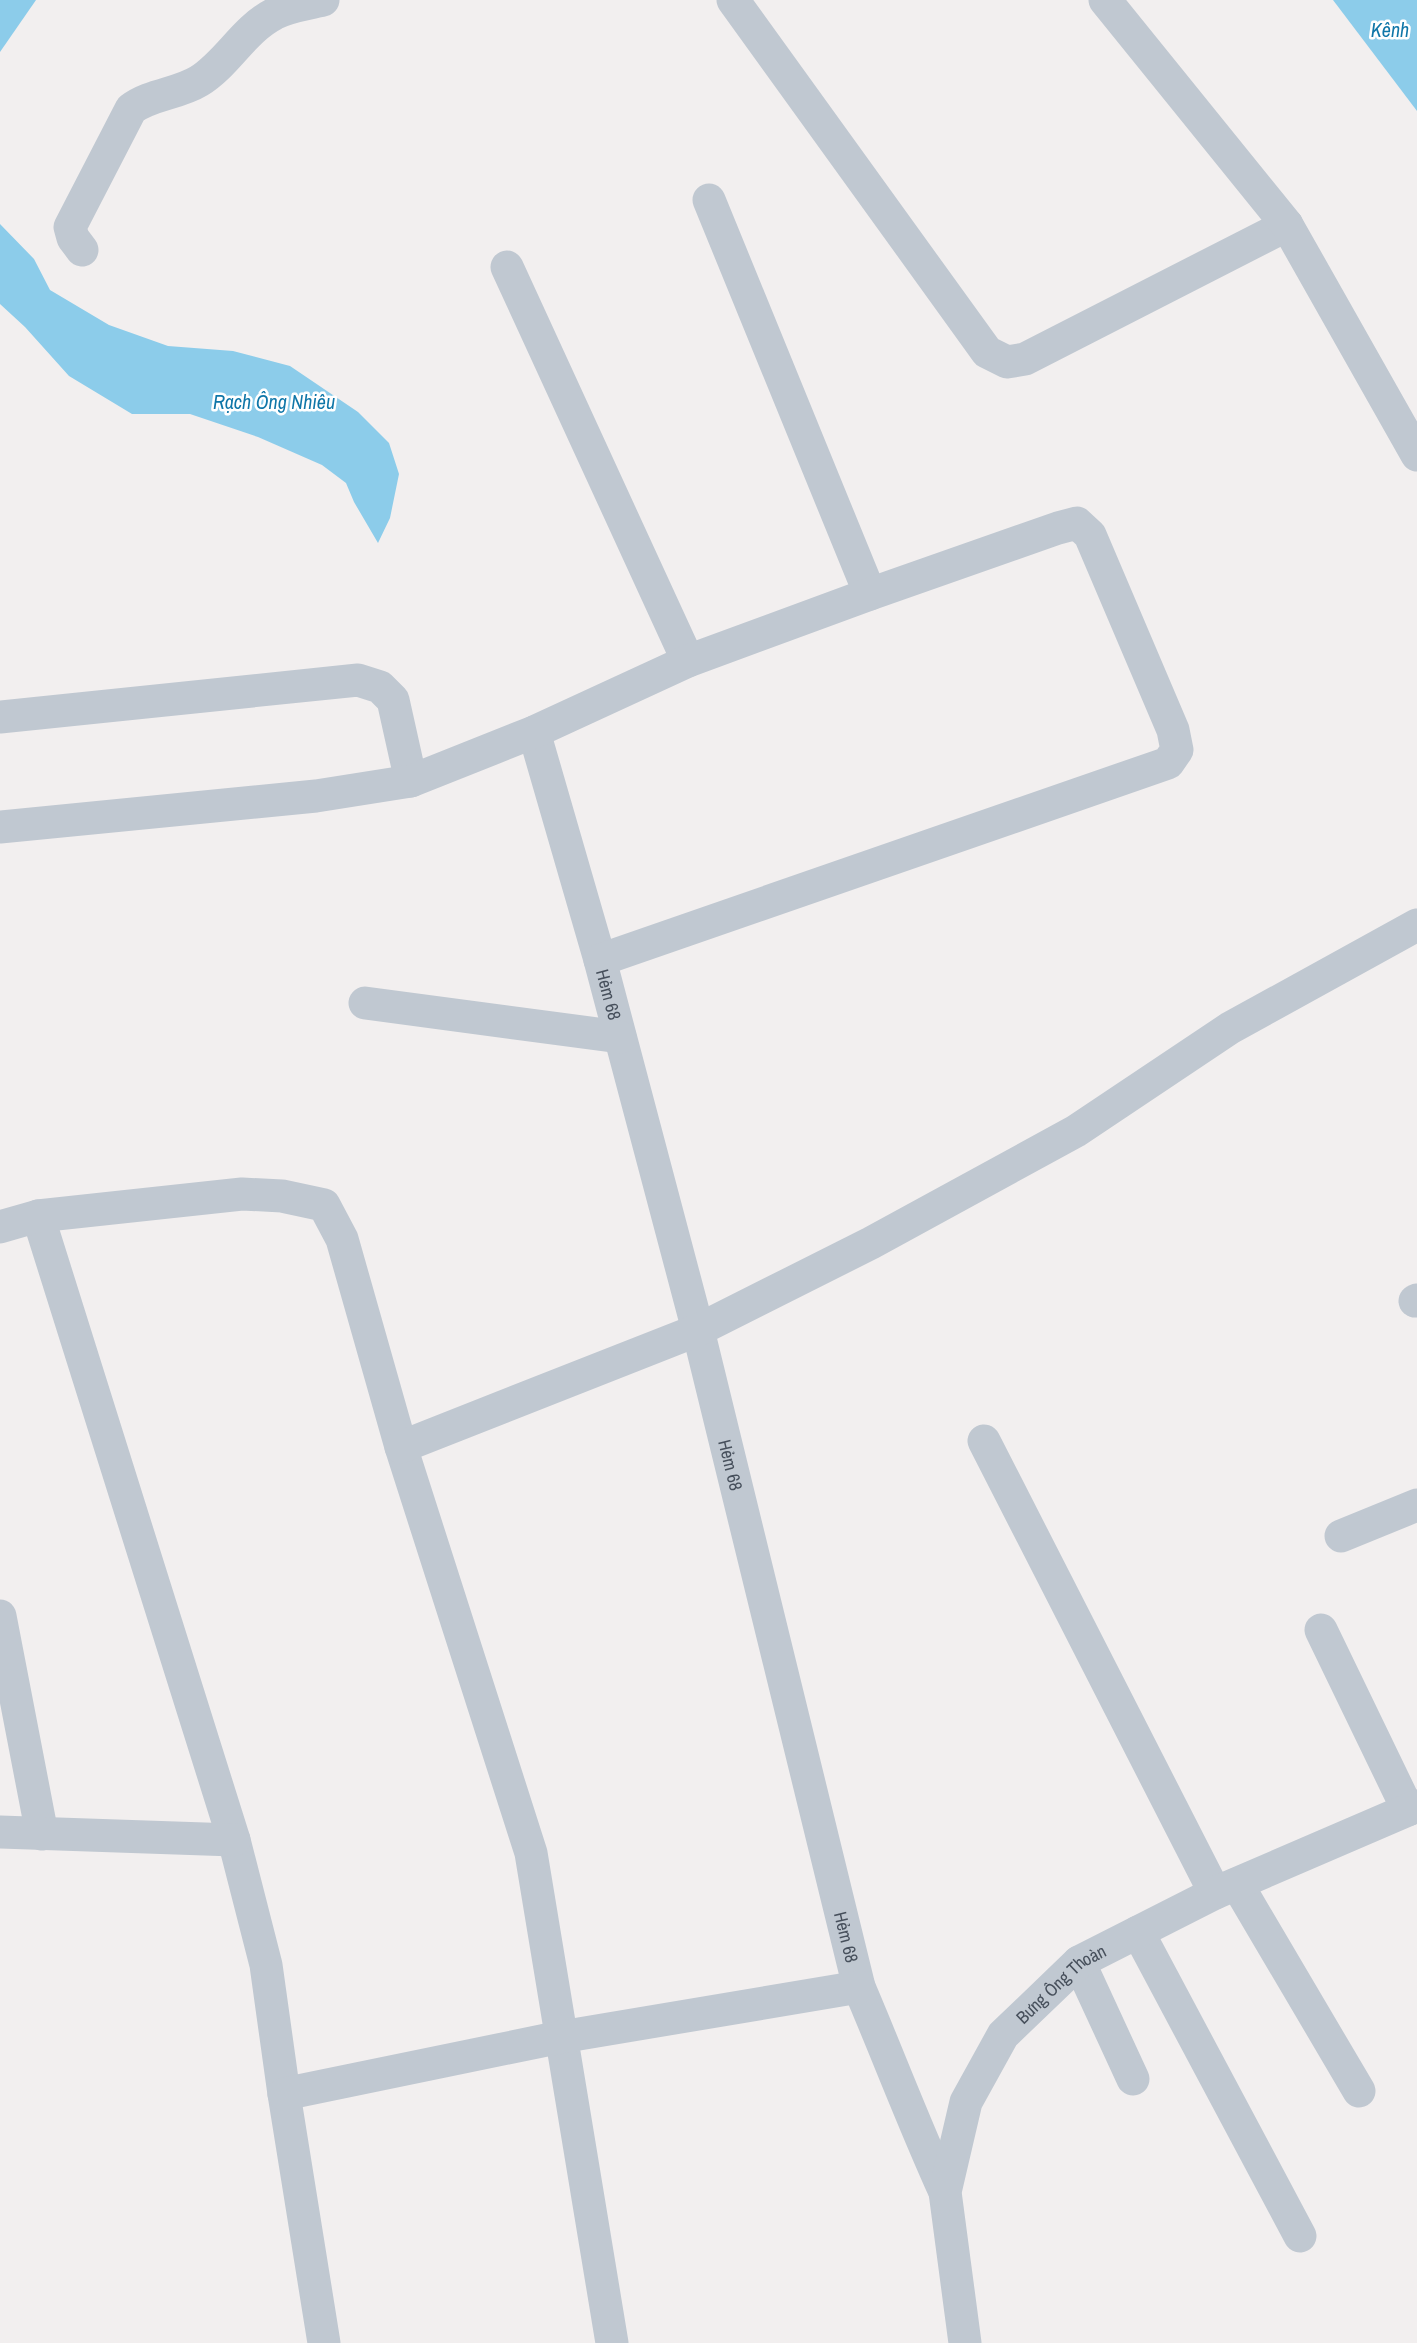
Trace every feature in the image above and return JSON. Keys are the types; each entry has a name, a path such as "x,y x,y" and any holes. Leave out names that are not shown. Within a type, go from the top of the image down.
{"street":[{"path":"82,250 73,238 70,227 131,109 141,102 196,83 215,70 243,38 274,14 322,0"},
{"path":"733,0 987,351 1007,363 1025,359 1287,225"},
{"path":"1105,0 1287,225 1417,455"},
{"path":"709,200 870,594"},
{"path":"507,267 688,661"},
{"path":"0,827 316,796 411,781 534,732 688,661 870,594 1077,523 1090,535 1173,730 1177,750 1168,763 600,960"},
{"path":"0,717 358,680 380,687 393,700 411,781"},
{"name":"Hẻm 68","path":"534,732 600,960 698,1330 859,1987 914,2123 945,2192"},
{"path":"401,1447 698,1330 871,1243 1076,1131 1230,1028 1417,925"},
{"path":"364,1003 620,1037"},
{"path":"0,1227 38,1216 242,1194 282,1196 324,1205 342,1239 401,1447 531,1853 612,2343"},
{"path":"38,1216 234,1840 266,1965 324,2343"},
{"path":"984,1441 1226,1888 1359,2091"},
{"path":"1341,1536 1417,1505"},
{"path":"0,1616 42,1834"},
{"path":"1321,1630 1412,1808"},
{"name":"Bưng Ông Thoàn","path":"965,2343 945,2192 966,2102 1003,2035 1079,1962 1226,1888 1412,1808"},
{"path":"0,1832 234,1840"},
{"path":"1138,1932 1300,2236"},
{"path":"1079,1962 1133,2079"},
{"path":"284,2094 561,2037 859,1987"}],"water":[{"path":"0,0 36,0 0,52"},
{"name":"Kênh","path":"1333,0 1417,0 1417,111"},
{"name":"Rạch Ông Nhiêu","path":"0,224 34,259 50,290 109,325 168,346 233,351 290,366 358,412 389,443 399,474 390,518 378,543 354,502 346,483 322,465 258,437 190,414 132,414 69,376 25,327 0,304"}]}
